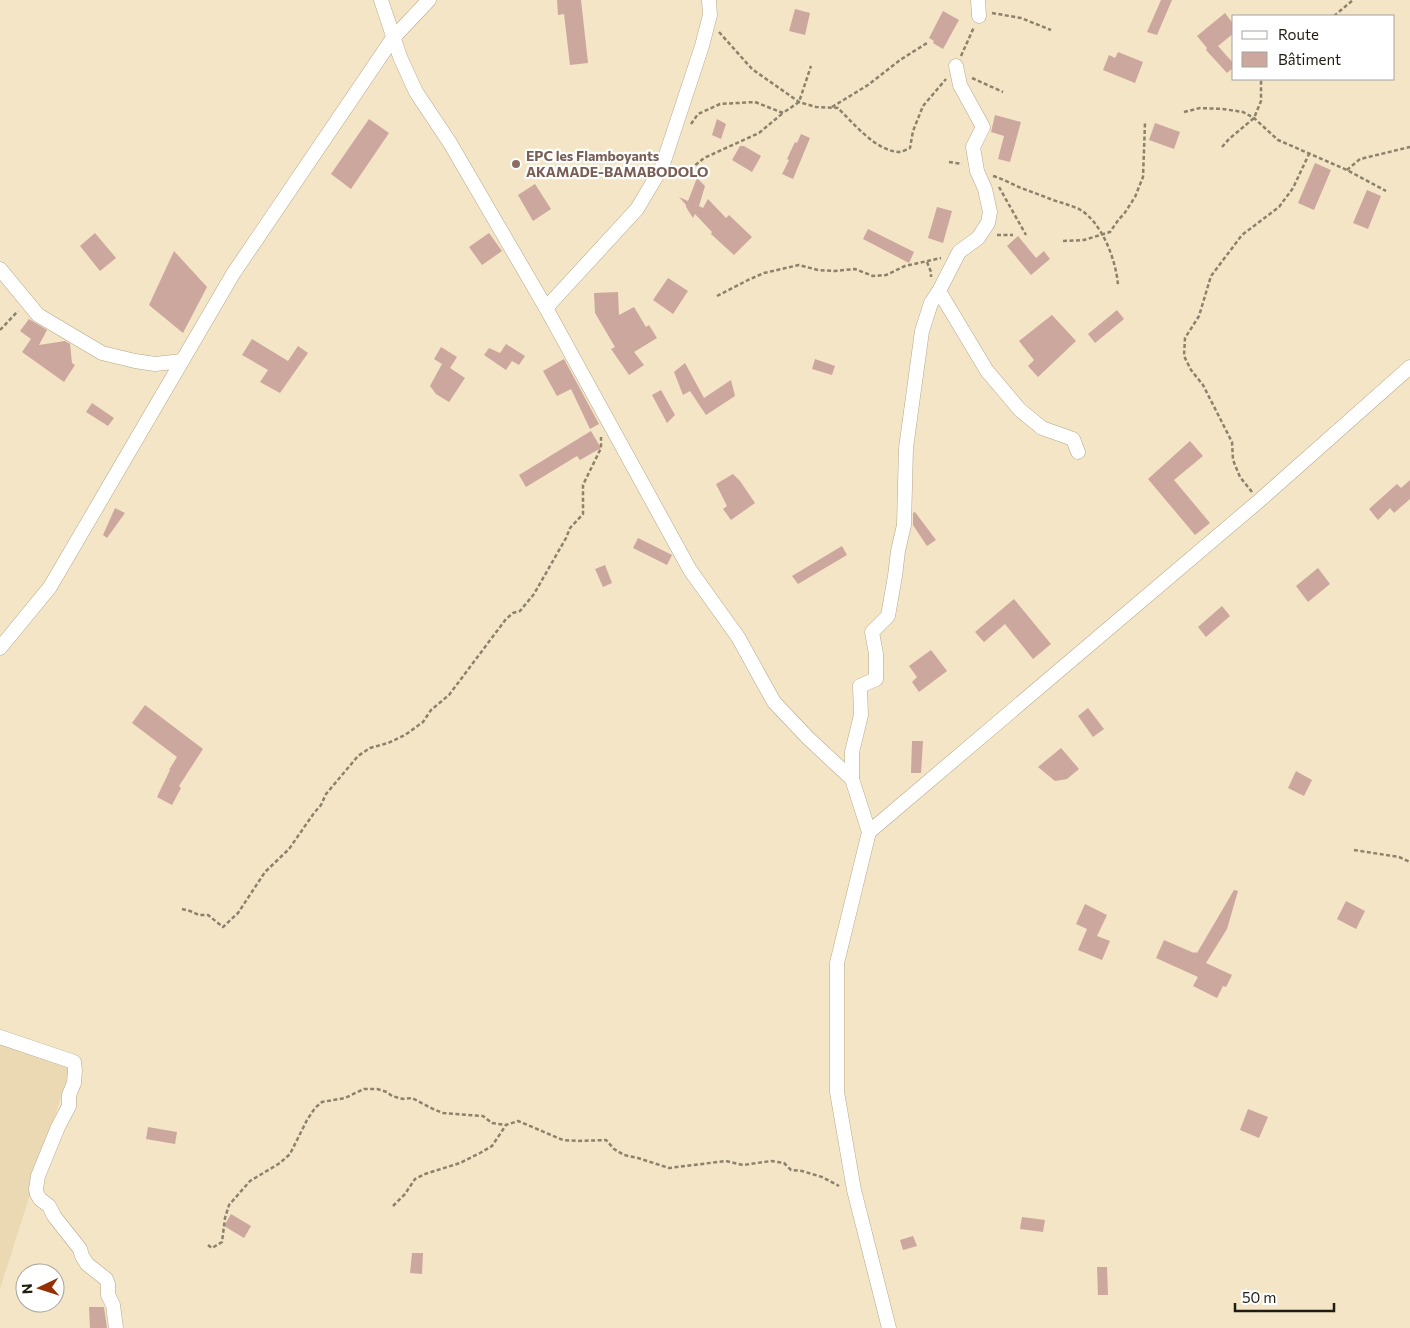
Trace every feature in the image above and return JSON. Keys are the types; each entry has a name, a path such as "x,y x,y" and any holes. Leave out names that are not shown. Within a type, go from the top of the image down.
{"street":[{"path":"381,0 400,57 416,92 450,143 546,308 690,570 738,637 774,702 808,738 852,778"},
{"path":"0,648 50,587 232,274 393,38 429,0"},
{"path":"546,308 637,209 662,167 702,46 710,15 709,0"},
{"path":"889,1328 854,1190 837,1092 837,963 869,832 852,778 852,752 861,715 860,686 876,679 876,654 872,632 888,616 904,525 906,448 922,331 931,303 958,252 978,238 988,223 990,212 985,189 977,171 973,146 983,127 960,85 957,71"},
{"path":"0,269 38,315 102,353 155,364 182,361"},
{"path":"939,291 987,371 1020,410 1042,428 1073,438 1078,452"},
{"path":"869,832 1260,500 1410,367"},
{"path":"0,1037 74,1062 76,1070 69,1106 58,1127 38,1176 36,1189 40,1199 48,1206 80,1249 87,1264 106,1279 108,1295 113,1304 116,1328"}],"path":[{"path":"1335,15 1354,0"},
{"path":"710,15 720,33 752,69 799,102 816,107 838,108 880,147 900,152 910,148 913,131 923,106 957,71 980,9 1022,18 1052,30"},
{"path":"831,108 868,85 900,60 927,43"},
{"path":"655,179 687,172 704,158 759,133 799,102 811,66"},
{"path":"957,71 1003,92"},
{"path":"1222,147 1254,118 1261,101 1261,82 1263,80"},
{"path":"688,129 698,114 720,104 755,102 783,113"},
{"path":"1184,112 1200,108 1243,112 1254,118 1278,140 1347,170 1386,191"},
{"path":"1063,241 1084,240 1110,232 1124,214 1135,197 1143,177 1145,123"},
{"path":"1347,170 1360,159 1410,147"},
{"path":"1260,500 1240,477 1233,460 1232,442 1203,385 1190,370 1184,356 1185,338 1199,316 1211,276 1242,235 1279,207 1293,188 1309,154"},
{"path":"949,162 962,164 1080,210 1095,223 1101,234 1116,268 1118,285"},
{"path":"993,176 1026,235"},
{"path":"717,296 764,273 799,265 818,270 834,271 855,268 873,276 886,275 905,266 939,259 958,252"},
{"path":"0,330 18,311 32,308"},
{"path":"182,910 199,915 208,915 223,927 238,912 264,872 289,849 321,805 326,794 358,756 370,748 388,743 405,735 423,722 431,710 449,694 506,619 513,613 520,611 534,594 570,528 583,514 583,485 601,448 601,430"},
{"path":"1354,850 1399,857 1410,862"},
{"path":"208,1245 212,1248 222,1242 225,1218 229,1205 250,1180 280,1163 290,1154 315,1108 322,1102 345,1098 364,1089 377,1089 403,1099 412,1098 438,1111 483,1116 492,1123 506,1125 518,1122 563,1140 606,1140 624,1156 638,1158 669,1168 726,1161 743,1165 771,1161 784,1163 791,1170 822,1177 848,1191 854,1190"},
{"path":"394,1206 416,1179 425,1174 460,1164 492,1146 506,1125"}],"shaded area":[{"path":"0,1042 71,1065 0,1289"}],"building":[{"path":"557,0 581,0 588,63 570,65 564,14 558,15"},
{"path":"1161,0 1172,0 1157,35 1147,32"},
{"path":"795,9 810,13 805,35 789,31"},
{"path":"943,11 959,20 943,49 929,38"},
{"path":"1225,13 1232,22 1232,35 1218,46 1232,62 1232,69 1227,73 1206,50 1207,48 1197,36"},
{"path":"1118,52 1143,62 1135,83 1103,70 1109,55 1115,58"},
{"path":"995,115 1021,122 1010,162 998,159 1004,136 991,132"},
{"path":"369,119 389,133 351,189 331,174"},
{"path":"717,119 726,124 721,139 712,135"},
{"path":"1155,123 1180,132 1174,149 1149,140"},
{"path":"801,134 810,138 793,179 782,174 795,142 797,143"},
{"path":"740,146 744,146 761,156 752,172 732,160"},
{"path":"1315,163 1331,170 1314,210 1298,203"},
{"path":"697,178 705,186 699,206 703,208 708,199 726,218 729,215 752,237 734,255 711,234 712,232 695,214 693,218 679,197 688,201"},
{"path":"535,184 551,209 533,221 518,195"},
{"path":"1367,190 1381,196 1368,229 1353,223"},
{"path":"937,207 952,211 943,243 928,238"},
{"path":"868,229 914,252 909,263 863,239"},
{"path":"95,233 116,258 100,271 80,246"},
{"path":"489,233 502,251 482,265 469,247"},
{"path":"1018,236 1036,258 1044,251 1050,259 1031,275 1007,246"},
{"path":"174,251 207,287 183,333 149,305"},
{"path":"668,278 688,291 673,314 653,300"},
{"path":"618,292 619,315 634,307 646,327 649,325 657,338 634,352 644,365 629,375 611,349 615,347 595,313 594,293"},
{"path":"1117,310 1124,319 1095,343 1088,334"},
{"path":"1052,315 1076,341 1038,377 1028,366 1034,360 1019,341"},
{"path":"29,319 47,330 39,345 65,341 70,344 72,363 75,365 64,382 22,352 31,339 20,331"},
{"path":"252,339 288,361 298,346 308,353 280,393 260,382 268,370 242,355"},
{"path":"506,344 525,356 519,365 512,361 506,370 484,355 489,348 500,353"},
{"path":"441,347 457,357 450,368 465,378 449,402 436,394 430,386 442,364 434,359"},
{"path":"564,359 599,424 590,429 571,389 557,396 543,371"},
{"path":"815,359 835,366 832,375 812,369"},
{"path":"685,363 704,398 731,380 735,396 706,415 690,391 683,395 674,372"},
{"path":"661,390 675,415 667,423 652,395"},
{"path":"92,403 114,418 108,426 86,412"},
{"path":"591,431 601,448 580,460 577,456 526,487 519,475"},
{"path":"1190,441 1203,456 1174,480 1210,523 1195,535 1148,479"},
{"path":"733,474 755,503 731,520 723,509 727,506 716,484"},
{"path":"1410,480 1410,499 1394,513 1390,508 1378,520 1369,509 1397,484 1401,488"},
{"path":"115,508 125,513 107,538 103,535"},
{"path":"915,512 936,540 927,546 913,525 913,513"},
{"path":"638,538 672,555 667,565 633,548"},
{"path":"842,546 847,555 798,584 792,576"},
{"path":"605,565 612,583 603,587 595,569"},
{"path":"1318,568 1330,584 1308,602 1296,586"},
{"path":"1014,599 1051,644 1033,659 1005,624 984,642 975,632"},
{"path":"1222,606 1230,616 1206,637 1198,627"},
{"path":"931,650 947,671 919,692 912,682 917,677 909,666"},
{"path":"145,705 203,749 179,786 181,788 172,805 157,797 177,757 132,723"},
{"path":"1088,708 1104,729 1093,737 1078,716"},
{"path":"912,741 923,741 921,773 911,773"},
{"path":"1061,748 1079,769 1067,779 1055,781 1038,767"},
{"path":"1296,771 1312,780 1304,796 1288,788"},
{"path":"1234,890 1238,891 1227,929 1206,963 1232,975 1226,987 1223,986 1217,998 1193,986 1198,977 1156,958 1164,940 1197,953"},
{"path":"1346,901 1365,911 1356,929 1337,919"},
{"path":"1085,904 1107,915 1097,936 1110,941 1102,960 1078,950 1087,929 1076,924"},
{"path":"1248,1109 1268,1117 1259,1138 1240,1130"},
{"path":"148,1127 177,1132 175,1144 146,1139"},
{"path":"231,1214 251,1226 244,1238 224,1226"},
{"path":"1022,1217 1045,1220 1043,1232 1020,1229"},
{"path":"913,1236 917,1246 903,1250 900,1240"},
{"path":"412,1253 423,1253 422,1274 410,1273"},
{"path":"1097,1267 1107,1267 1108,1295 1098,1295"},
{"path":"89,1307 104,1307 107,1328 90,1328"}],"place":[{"name":"EPC les Flamboyants AKAMADE-BAMABODOLO","path":"516,164"}]}
